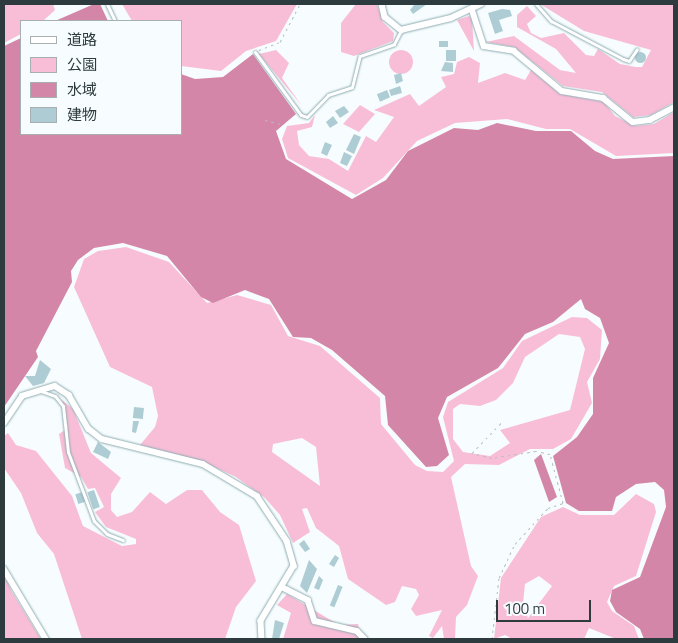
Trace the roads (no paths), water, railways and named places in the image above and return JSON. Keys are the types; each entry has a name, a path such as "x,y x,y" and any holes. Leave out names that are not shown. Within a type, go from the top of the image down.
{"street":[{"path":"382,4 385,17 401,30 472,9 481,4"},
{"path":"472,9 484,46 514,51 558,89 596,95 633,122 650,120 674,107"},
{"path":"4,423 18,400 37,390 55,386 66,391 89,429 102,439 203,464 256,496 292,552 294,566 284,588 262,621 262,639"},
{"path":"4,569 46,639"},
{"path":"284,588 308,600 315,620 357,631 366,639"}],"lane":[{"path":"107,4 115,20"},
{"path":"536,4 551,21 623,59 629,61 637,49"},
{"path":"255,52 301,115 307,117 328,95 352,87 360,56 394,44 401,30"},
{"path":"37,390 55,396 63,406 68,452 94,521 107,534 123,540"}],"water":[{"path":"94,4 100,4 108,20 57,20"},
{"path":"20,38 20,135 182,135 182,74 195,79 223,77 253,54 296,114 276,131 286,159 352,199 386,180 408,151 454,128 478,130 497,123 536,131 571,131 595,151 613,159 674,156 674,639 644,639 640,629 616,612 610,601 612,590 640,577 666,507 664,490 655,482 636,484 616,497 612,511 579,511 566,503 553,456 577,437 593,414 593,378 609,343 600,318 585,309 581,299 553,322 525,334 498,368 447,397 438,418 449,455 437,466 426,467 388,425 385,396 332,350 311,338 293,337 269,299 245,290 213,303 201,297 167,256 123,243 94,248 78,260 71,271 72,282 36,351 38,357 4,407 4,46"},
{"path":"541,454 557,497 549,502 534,460"}]}
